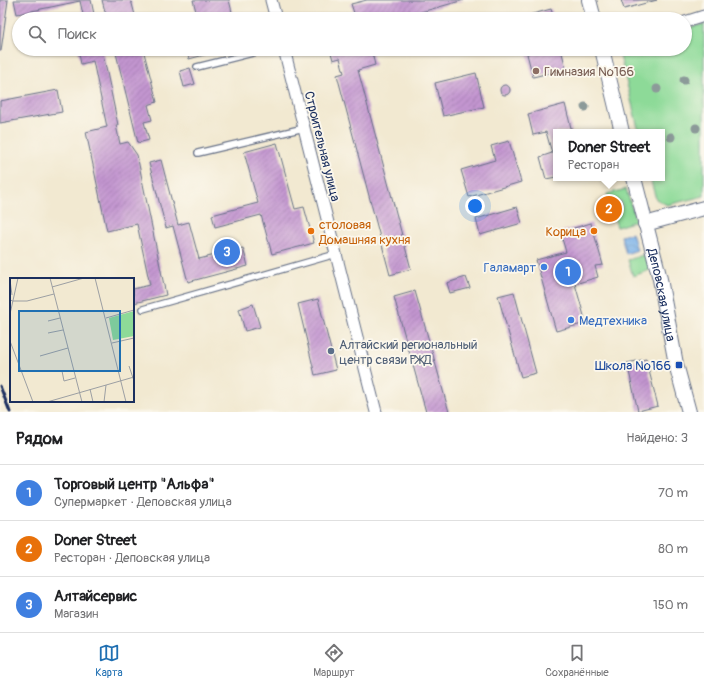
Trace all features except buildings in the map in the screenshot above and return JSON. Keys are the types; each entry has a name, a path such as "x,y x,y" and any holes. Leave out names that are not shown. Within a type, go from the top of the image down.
{"street":[{"path":"271,0 274,12"},
{"path":"589,0 592,12"},
{"path":"692,20 704,16"},
{"name":"Строительная улица","path":"286,56 376,412"},
{"path":"604,56 621,129"},
{"name":"Деповская улица","path":"635,181 660,279 676,364 689,412"},
{"path":"645,224 704,208"}],"lane":[{"path":"197,67 241,56"},
{"path":"198,154 304,128"},
{"path":"143,309 336,254"}],"green space":[{"path":"704,24 704,196 667,205 656,199 651,181 665,181 665,129 638,129 620,56 692,56 692,27"},
{"path":"626,189 636,221 617,227 607,194"},
{"path":"646,254 650,270 633,276 628,260"}],"water":[{"path":"632,233 637,250 626,254 621,236"}],"railway":[{"path":"0,386 10,412"}],"place":[{"name":"Гимназия №166","path":"536,71"},
{"name":"Doner Street","path":"609,209"},
{"name":"столовая Домашняя кухня","path":"311,231"},
{"name":"Корица","path":"594,231"},
{"name":"Алтайсервис","path":"227,252"},
{"name":"Галамарт","path":"544,267"},
{"name":"Торговый центр \"Альфа\"","path":"568,272"},
{"name":"Медтехника","path":"571,320"},
{"name":"Алтайский региональный центр связи РЖД","path":"331,351"},
{"name":"Школа №166","path":"679,365"}]}
